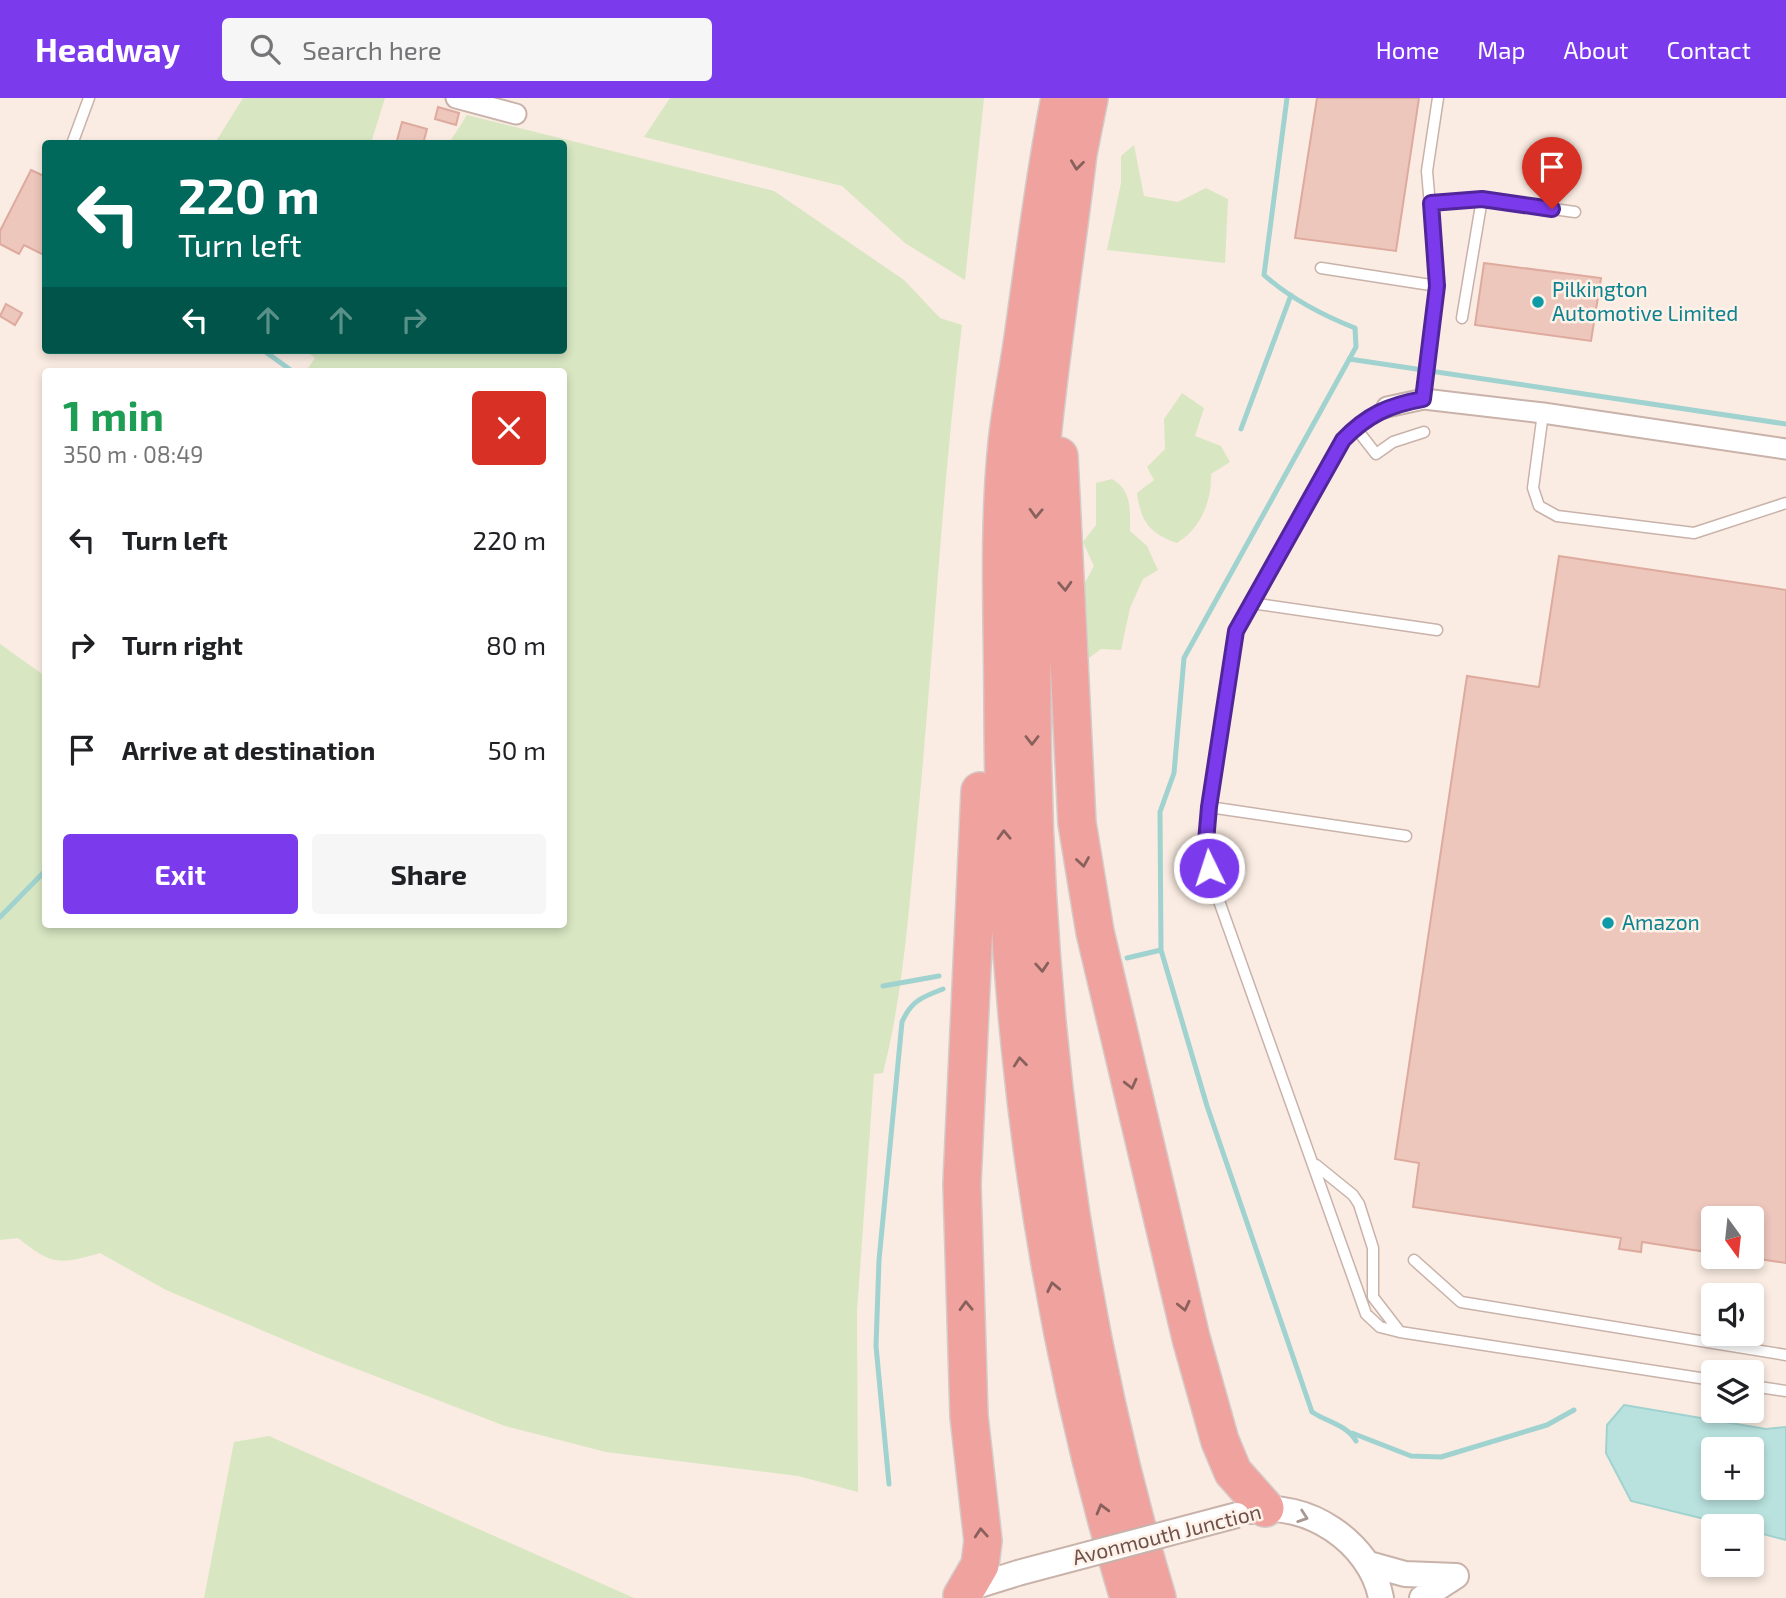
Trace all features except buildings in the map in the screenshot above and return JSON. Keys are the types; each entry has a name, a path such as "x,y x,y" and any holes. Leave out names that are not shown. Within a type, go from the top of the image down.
{"highway":[{"path":"961,1597 980,1565 983,1541 969,1416 962,1184 992,535 1049,154 1060,98"},
{"path":"1090,98 1078,153 1036,502 1032,607 1032,828 1046,1022 1079,1264 1127,1499 1157,1598"},
{"path":"1054,347 1077,823 1095,932 1191,1338 1220,1441 1251,1511"},
{"path":"1007,446 1002,602 1003,831 1020,1067 1049,1268 1101,1506 1129,1598"}],"street":[{"path":"458,98 516,114"},
{"path":"1387,407 1423,399 1543,413 1786,449"},
{"name":"Avonmouth Junction","path":"961,1597 976,1586 1018,1573 1251,1511 1296,1513 1322,1523 1346,1538 1369,1564 1381,1598"},
{"path":"1369,1564 1405,1574 1457,1576 1422,1598"}],"lane":[{"path":"73,140 89,98"},
{"path":"1423,399 1437,286 1427,171 1438,98"},
{"path":"1431,203 1482,199 1575,212"},
{"path":"1462,318 1482,199"},
{"path":"1321,268 1437,286"},
{"path":"1387,407 1356,427 1343,440 1323,470 1236,631 1209,807 1205,853 1213,884 1366,1314 1380,1327 1400,1332 1701,1378"},
{"path":"1543,413 1533,488 1539,506 1557,516 1694,533 1786,503"},
{"path":"1356,427 1376,454 1393,442 1424,432"},
{"path":"1251,603 1437,630"},
{"path":"1209,807 1406,836"},
{"path":"1314,1164 1353,1195 1359,1205 1373,1248 1373,1297 1400,1332"},
{"path":"1414,1260 1461,1301 1786,1355"},
{"path":"1764,1388 1786,1391"}],"green space":[{"path":"243,98 385,98 372,140 217,140"},
{"path":"670,98 984,98 965,280 905,243 842,186 644,137"},
{"path":"467,115 774,191 904,280 940,318 962,325 948,453 904,955 883,1073 874,1074 857,1311 858,1492 798,1476 606,1452 505,1426 323,1356 166,1290 100,1253 74,1260 56,1260 39,1253 18,1238 0,1240 0,644 42,674 42,928 567,928 567,368 308,368 315,358 310,354 567,354 567,140 451,140"},
{"path":"1134,145 1144,196 1178,202 1206,188 1228,199 1225,263 1107,250 1121,183 1121,156"},
{"path":"1182,393 1204,408 1195,436 1221,446 1230,462 1211,474 1207,504 1199,522 1177,543 1160,535 1148,525 1141,512 1137,493 1154,480 1147,467 1165,449 1164,419"},
{"path":"1112,479 1126,495 1130,508 1130,531 1147,546 1158,570 1143,579 1130,608 1121,650 1101,649 1089,658 1081,641 1077,597 1094,566 1083,542 1096,525 1096,483"},
{"path":"269,1436 634,1598 204,1598 234,1442"}],"water":[{"path":"1624,1405 1701,1418 1701,1423 1730,1423 1766,1429 1786,1427 1786,1540 1764,1534 1764,1514 1701,1514 1701,1518 1631,1501 1606,1453 1607,1425"}],"waterway":[{"path":"1287,98 1264,275 1307,306 1355,328 1356,347 1184,658 1174,773 1160,812 1161,950 1207,1106 1312,1412 1342,1427 1356,1441"},
{"path":"1241,429 1291,295"},
{"path":"269,354 288,368"},
{"path":"1349,359 1786,424"},
{"path":"0,917 42,874"},
{"path":"1127,958 1161,950"},
{"path":"883,986 939,976"},
{"path":"889,1484 876,1346 879,1260 902,1022 909,1009 918,1001 943,989"},
{"path":"1352,1433 1411,1456 1441,1457 1547,1425 1574,1410"}],"place":[{"name":"Pilkington Automotive Limited","path":"1538,302"},
{"name":"Amazon","path":"1608,923"}],"route":[{"path":"1209,868 1205,853 1209,807 1236,631 1323,470 1343,440 1369,416 1387,407 1423,399 1437,286 1431,203 1482,199 1552,209"}]}
